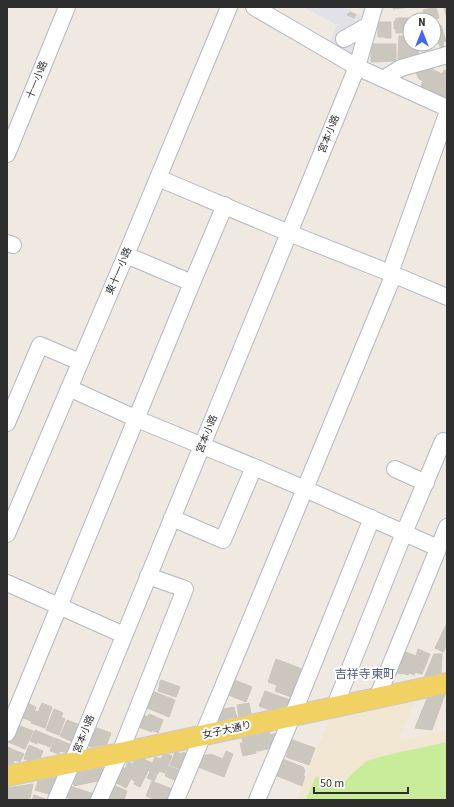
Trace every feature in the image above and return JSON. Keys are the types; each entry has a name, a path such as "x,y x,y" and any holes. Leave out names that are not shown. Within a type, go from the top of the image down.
{"main road":[{"name":"女子大通り","path":"7,776 447,683"}],"street":[{"name":"十一小路","path":"7,154 67,7"},
{"name":"東十一小路","path":"8,531 126,255 229,7"},
{"path":"254,7 357,67 447,108"},
{"name":"宮本小路","path":"56,800 357,67 374,7"},
{"path":"344,39 369,25"},
{"path":"383,79 401,68 447,55"},
{"path":"176,800 306,489 392,274 447,114"},
{"path":"158,178 447,297"},
{"path":"7,734 225,205"},
{"path":"126,255 192,283"},
{"path":"7,423 40,345 80,362"},
{"path":"69,388 137,419 306,489 438,548"},
{"path":"334,708 404,533 443,441"},
{"path":"172,518 223,540 254,467"},
{"path":"395,469 426,482"},
{"path":"257,800 372,518"},
{"path":"377,698 447,527"},
{"path":"99,800 120,753 185,589 148,576"},
{"path":"7,582 124,635"}],"shaded area":[{"path":"303,7 345,7 364,18 352,53 344,55 328,45 337,25"},
{"path":"415,700 398,741 447,730 447,800 297,800 330,718"}],"green space":[{"path":"447,742 447,800 306,800 316,776 341,786 367,761"}],"building":[{"path":"393,7 413,7 393,9"},
{"path":"436,7 437,12 424,12 423,10"},
{"path":"444,7 447,7 446,15"},
{"path":"350,12 356,15 354,18 347,15"},
{"path":"396,18 402,18 402,33 396,33 396,29 394,29 394,21 396,21"},
{"path":"378,22 391,22 391,38 378,37"},
{"path":"442,28 446,41 442,42"},
{"path":"399,36 402,36 402,52 418,52 418,56 407,56 407,59 398,59"},
{"path":"442,42 444,49 442,50"},
{"path":"371,44 396,44 396,61 371,62"},
{"path":"434,66 432,69 442,74 444,70 447,72 447,99 421,86 423,81 419,79 415,71"},
{"path":"447,623 447,648 446,647 443,652 435,648"},
{"path":"418,649 430,654 422,674 415,672 414,675 409,673 408,675 395,672 403,651 416,656"},
{"path":"434,654 442,654 441,674 424,678"},
{"path":"276,659 302,669 291,697 275,691 277,685 268,682"},
{"path":"232,679 252,687 246,702 226,694"},
{"path":"161,680 180,687 176,697 158,691"},
{"path":"152,691 175,700 169,717 145,707"},
{"path":"265,691 290,700 287,707 270,710 259,706"},
{"path":"445,694 432,730 415,728 428,696"},
{"path":"27,703 36,707 31,721 18,716"},
{"path":"42,703 52,707 45,728 31,723 35,711 38,712"},
{"path":"249,703 251,714 239,717 237,705"},
{"path":"234,707 237,718 218,722 217,718 220,710"},
{"path":"54,709 63,713 61,717 65,719 59,735 46,730"},
{"path":"141,714 148,717 149,714 163,720 158,733 136,726"},
{"path":"67,720 80,725 73,742 60,736"},
{"path":"15,724 33,731 25,749 8,742"},
{"path":"94,727 111,733 107,744 90,747 88,741"},
{"path":"35,730 54,738 50,747 30,741"},
{"path":"269,730 270,735 277,733 275,741 272,743 273,748 258,750 256,753 243,756 240,743 243,743 242,738 245,735"},
{"path":"55,738 71,745 67,753 60,751 59,754 50,751"},
{"path":"287,738 315,748 309,765 286,757 288,753 283,751"},
{"path":"29,745 43,751 39,761 32,762 24,759"},
{"path":"7,747 24,754 20,762 14,760 13,765 9,763 7,765"},
{"path":"226,751 233,754 224,777 198,767 203,756 210,754 223,759"},
{"path":"175,752 182,754 183,752 191,756 185,771 170,765"},
{"path":"164,753 172,756 165,773 159,771 158,774 149,771 155,757 161,759"},
{"path":"183,753 190,756 184,770 171,764 175,754 182,757"},
{"path":"137,756 152,763 140,787 134,784 135,781 131,779 126,788 111,780 119,765 125,769 128,762 133,764"},
{"path":"280,758 303,767 305,771 303,776 305,776 302,786 275,775"},
{"path":"102,766 104,776 102,780 74,786 74,772"},
{"path":"169,766 178,770 174,780 165,776"},
{"path":"150,772 157,775 154,781 147,778"},
{"path":"60,777 52,795 35,790 38,781"},
{"path":"152,781 172,789 167,800 156,800 146,796"},
{"path":"33,784 30,798 22,800 7,800 7,788"},
{"path":"111,784 127,791 124,800 113,800 106,797"},
{"path":"70,786 94,794 92,800 75,800 66,797"},
{"path":"34,795 45,799 45,800 32,800"}],"district":[{"name":"吉祥寺東町","path":"365,674"}]}
